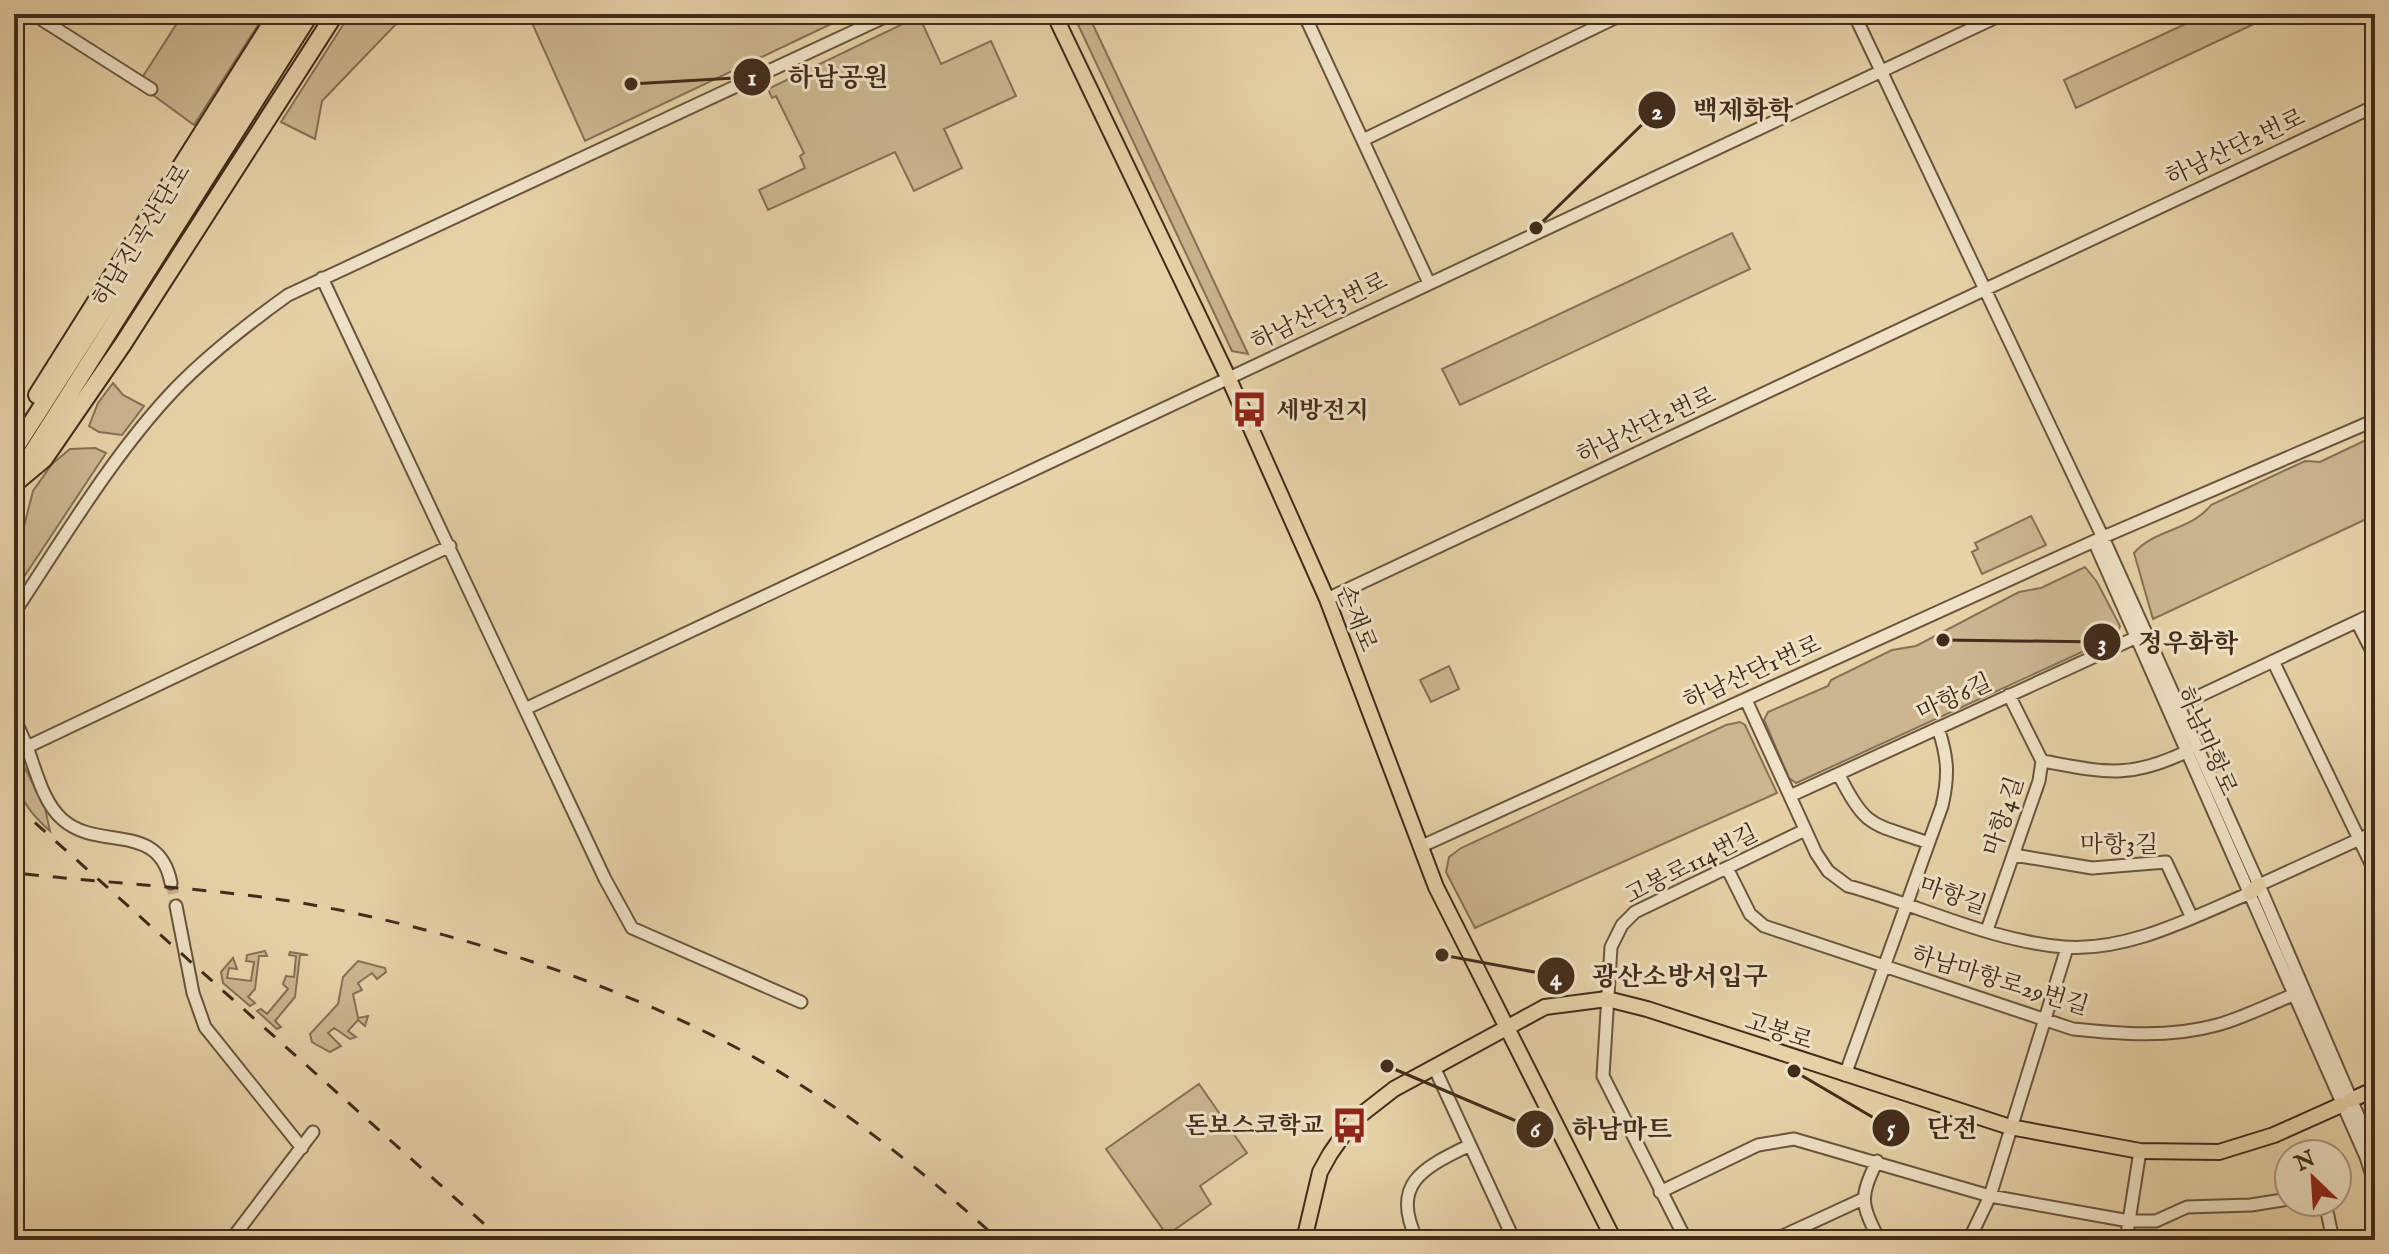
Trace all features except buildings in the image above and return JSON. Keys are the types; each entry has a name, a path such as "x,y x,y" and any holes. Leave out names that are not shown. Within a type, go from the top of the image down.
{"highway":[{"path":"14,433 277,14"},
{"name":"하남진곡산단로","path":"14,483 240,109 293,14"},
{"name":"하남진곡산단로","path":"14,450 240,109 310,14"},
{"path":"14,483 44,459 123,344 335,14"}],"main road":[{"name":"손재로","path":"1054,14 1229,379 1327,599 1436,887 1614,1240"},
{"name":"고봉로","path":"1304,1240 1320,1172 1350,1125 1394,1089 1545,1007 1607,999 2010,1127 2140,1151 2219,1152 2274,1135 2375,1089"}],"street":[{"path":"33,14 151,89"},
{"path":"14,613 94,492 175,390 251,322 288,295 891,14"},
{"path":"1304,14 1429,283"},
{"path":"1363,140 1623,14"},
{"path":"1854,14 2101,538"},
{"name":"하남산단3번로","path":"525,709 2003,14"},
{"name":"하남산단2번로","path":"1327,599 2375,106"},
{"path":"322,278 632,928 801,1002"},
{"name":"하남산단1번로","path":"1422,846 2101,538 2375,420"},
{"name":"하남마항로","path":"2101,538 2097,548 2254,889 2293,995 2375,1155"},
{"name":"하남마항로","path":"2101,538 2178,706 2346,1103 2375,1185"},
{"path":"27,747 450,546"},
{"path":"2178,706 2375,613"},
{"path":"2357,622 2375,657"},
{"name":"마항6길","path":"1790,796 2137,637"},
{"path":"2273,661 2375,872"},
{"name":"마항4길","path":"1987,930 2014,855 2042,761 2009,695"},
{"name":"마항길","path":"1746,700 1805,830 1828,871 1848,886 1905,901 2019,940 2067,948 2144,935 2192,918 2375,832"},
{"path":"14,717 49,803 63,820 91,834 148,846 168,868 171,883"},
{"path":"1845,1075 1949,776 1947,753 1938,728"},
{"name":"마항4길","path":"2042,761 2114,773 2158,766 2188,751"},
{"path":"1839,775 1858,813 1881,826 1926,842"},
{"name":"고봉로114번길","path":"1686,1240 1603,1076 1611,947 1635,912 1728,870 1805,830"},
{"name":"마항3길","path":"2014,855 2092,868 2166,862 2192,918"},
{"name":"하남마항로29번길","path":"1728,870 1750,914 1764,926 2073,1029 2119,1034 2174,1033 2217,1025 2293,995"},
{"path":"176,906 193,993 205,1027 302,1148"},
{"path":"1969,1240 1990,1196 2067,948"},
{"path":"1434,1067 1514,1240"},
{"path":"231,1240 313,1132"},
{"path":"1660,1192 1758,1145 1794,1139 1990,1196 2129,1221 2156,1221 2187,1207 2273,1202"},
{"path":"1417,1240 1406,1216 1412,1187 1429,1165 1470,1145"},
{"path":"2126,1240 2140,1151"},
{"path":"1877,1161 1863,1199 1879,1240"},
{"path":"1774,1240 1863,1199"},
{"path":"2328,1218 2333,1240"}],"shaded area":[{"path":"183,14 265,14 194,125 138,84"},
{"path":"350,14 417,14 395,25 322,101 315,139 281,122"},
{"path":"528,14 852,14 585,141"},
{"path":"1073,14 1088,14 1248,354 1232,351"},
{"path":"2207,14 2275,14 2076,108 2064,80"},
{"path":"919,16 941,64 991,41 1016,96 944,129 962,168 914,191 895,152 768,210 759,190 805,168 800,156 804,153 776,96 772,98 768,89"},
{"path":"1732,233 1750,269 1460,405 1442,369"},
{"path":"113,383 123,395 144,406 122,435 99,432 89,426 98,403"},
{"path":"2370,438 2375,445 2375,515 2153,619 2134,553 2142,545 2193,520 2211,505 2305,461 2320,462"},
{"path":"95,448 106,453 14,592 14,550 20,542 33,491 52,464 70,449"},
{"path":"2031,516 2046,545 1982,574 1972,552 1978,549 1975,543"},
{"path":"2085,567 2097,582 2120,626 2117,636 1796,783 1789,778 1764,720 1768,712 1828,686 1831,680 1892,650 1916,646 2019,592 2041,588"},
{"path":"1449,666 1459,689 1431,702 1420,680"},
{"path":"1740,722 1745,725 1777,793 1475,928 1446,872 1449,857 1461,848 1726,725"},
{"path":"14,746 45,808 50,831 31,812 20,793"},
{"path":"265,951 267,956 259,956 255,989 248,997 255,1003 250,1006 223,983 221,972 233,958 237,969 229,968 227,978 251,981 254,962 246,961 247,955"},
{"path":"290,952 308,955 300,955 295,997 275,1021 281,1027 277,1029 257,1011 261,1009 267,1014 288,989 283,984 286,976 294,977 296,956 289,955"},
{"path":"358,961 385,968 386,972 377,979 372,973 358,983 362,990 353,994 358,1018 368,1016 365,1026 358,1020 348,1031 356,1037 350,1039 334,1028 328,1033 341,1046 330,1052 312,1042 310,1034 338,1004 343,977"},
{"path":"1199,1084 1247,1153 1200,1186 1211,1204 1167,1235 1106,1149"}],"tunnel":[{"path":"171,883 176,906"}],"railway":[{"path":"14,804 502,1240"},
{"path":"25,874 268,898 364,915 494,949 624,995 745,1052 799,1084 902,1158 999,1240"}],"place":[{"name":"하남공원","path":"631,84"},
{"name":"백제화학","path":"1536,228"},
{"name":"세방전지","path":"1250,410"},
{"name":"정우화학","path":"1943,640"},
{"name":"광산소방서입구","path":"1442,955"},
{"name":"하남마트","path":"1387,1066"},
{"name":"단전","path":"1794,1071"},
{"name":"돈보스코학교","path":"1350,1125"}]}
